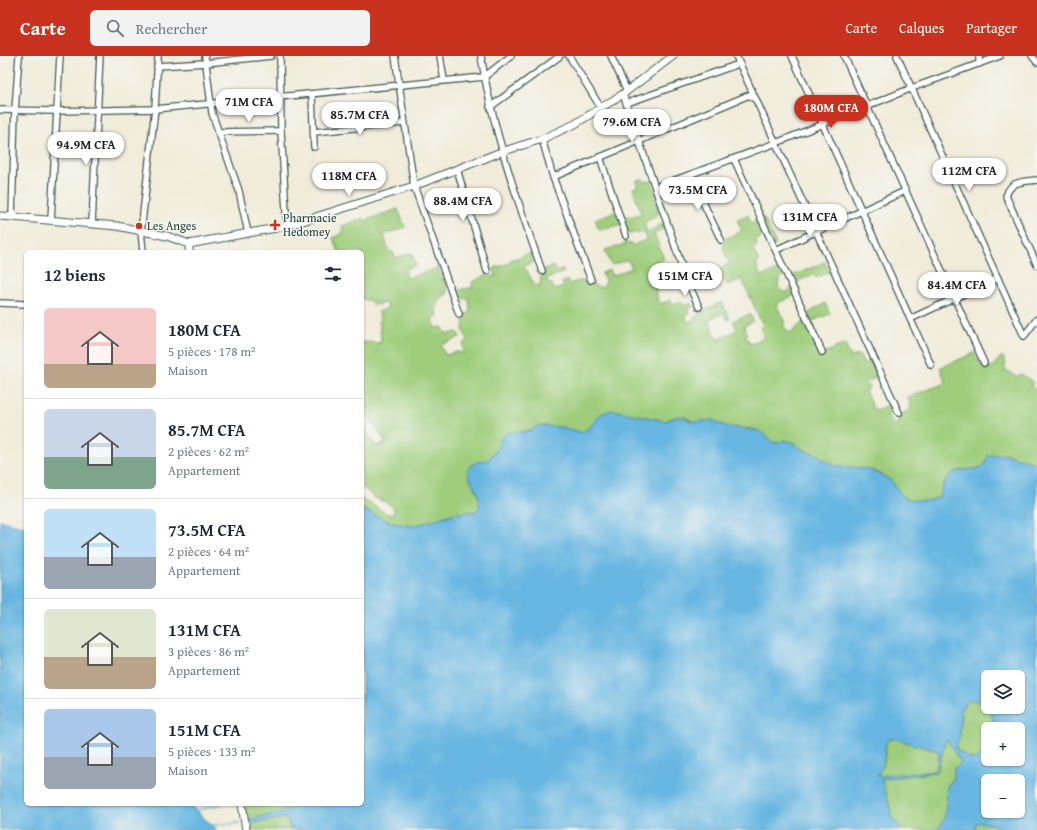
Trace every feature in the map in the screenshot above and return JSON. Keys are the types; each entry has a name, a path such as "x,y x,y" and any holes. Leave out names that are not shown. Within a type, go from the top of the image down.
{"street":[{"path":"12,217 15,110 19,56"},
{"path":"51,220 60,56"},
{"path":"92,223 100,56"},
{"path":"143,250 141,231 155,109 158,56"},
{"path":"205,56 210,104 218,132 239,191 248,232"},
{"path":"157,66 206,63 271,56"},
{"path":"280,56 281,131 287,226"},
{"path":"395,56 414,186 460,314"},
{"path":"440,56 444,80"},
{"path":"481,56 490,107 501,152 542,271"},
{"path":"0,110 98,111 155,109 312,95 484,77 511,56"},
{"path":"490,107 560,56"},
{"path":"569,56 601,108"},
{"path":"611,56 625,92 627,103 687,280 699,307"},
{"path":"0,216 92,223 167,236 189,244 287,226 414,186 501,152 542,138 575,124 625,92 673,56"},
{"path":"736,56 899,413"},
{"path":"792,56 930,365"},
{"path":"844,56 984,363"},
{"path":"897,56 1024,336 1037,319"},
{"path":"979,56 979,64"},
{"path":"656,187 734,159 912,88 1000,56"},
{"path":"1032,56 1037,62"},
{"path":"627,103 739,64"},
{"path":"312,95 314,147"},
{"path":"554,177 749,95 756,100"},
{"path":"314,132 404,123"},
{"path":"218,132 281,131"},
{"path":"542,138 554,177 591,280"},
{"path":"600,157 626,236"},
{"path":"734,159 822,352"},
{"path":"457,169 487,271"},
{"path":"690,175 721,240"},
{"path":"1037,180 1016,182 1008,190 1006,196 1037,265"},
{"path":"776,250 905,191"},
{"path":"189,244 189,250"},
{"path":"910,319 998,278"},
{"path":"0,304 24,304"},
{"path":"242,806 246,830"}],"green space":[{"path":"643,179 645,182 652,181 660,210 657,215 644,223 647,232 664,223 665,228 654,233 664,259 653,263 654,266 649,269 652,281 647,283 649,286 672,285 673,288 655,289 659,304 671,300 672,304 681,301 684,306 691,303 693,307 687,310 689,313 686,316 687,321 689,322 695,319 694,317 698,316 698,314 722,302 730,319 727,320 723,313 709,320 717,340 737,330 733,321 750,314 753,321 744,326 747,334 745,335 750,344 764,338 760,328 763,326 742,279 727,285 722,275 709,278 708,274 729,264 723,248 724,239 742,231 737,220 748,215 751,223 763,217 776,244 772,246 768,237 765,238 763,235 756,241 757,245 753,250 759,262 756,264 761,276 779,270 782,277 779,280 778,287 783,292 787,292 794,286 790,277 825,262 829,272 816,278 814,274 796,282 800,292 776,304 785,323 783,325 789,333 792,332 808,317 807,314 825,303 830,314 812,321 820,351 822,354 845,344 851,357 859,355 864,364 871,362 877,377 866,382 869,388 865,391 874,410 889,405 892,411 887,415 894,425 900,422 898,416 911,409 908,397 946,383 940,368 974,353 982,366 987,365 990,369 1002,356 1006,363 1004,369 1017,377 1021,374 1033,382 1031,387 1037,390 1037,464 1001,454 988,456 984,465 977,469 962,470 952,473 944,484 939,497 929,501 921,501 904,498 895,485 884,475 868,469 832,465 818,455 803,450 794,443 784,440 777,443 773,442 767,436 754,429 728,427 712,420 694,422 685,417 674,417 666,421 612,410 585,431 580,432 561,427 545,426 522,432 498,447 489,459 471,465 469,478 478,494 480,502 477,511 452,514 414,526 393,523 364,510 364,500 387,514 394,514 394,509 390,504 375,498 364,489 364,430 366,429 367,434 376,446 384,444 384,440 369,417 364,418 364,342 381,343 379,311 387,309 386,303 373,305 371,301 364,299 364,250 338,250 333,238 343,233 342,226 363,218 364,221 398,209 405,227 384,235 389,252 393,252 396,258 412,253 416,265 405,269 407,278 438,268 447,289 447,294 439,299 438,305 435,308 438,316 432,318 435,328 442,327 447,334 458,332 460,337 441,345 445,355 457,352 464,353 463,344 468,341 463,330 464,315 469,313 469,299 458,298 455,291 473,287 472,282 489,274 491,277 496,276 494,268 510,263 510,260 531,253 533,262 524,266 535,286 540,285 541,276 544,275 544,269 554,266 557,272 562,269 564,272 547,279 547,283 552,284 554,290 564,287 562,282 568,281 569,284 586,281 598,287 603,287 605,282 602,273 609,270 612,276 632,268 628,260 611,265 605,250 629,243 634,245 647,239 644,232 630,234 623,224 599,230 595,219 614,212 623,218 641,214 633,188 637,187 637,180"},
{"path":"971,700 981,703 981,714 991,714 994,722 981,722 981,755 975,760 962,754 956,746 960,733 962,710 967,702"},
{"path":"889,739 895,739 938,751 939,754 936,771 877,776 884,764 886,744"},
{"path":"947,740 961,762 954,778 949,784 945,817 938,830 902,830 891,817 889,803 881,779 937,772 945,742"},
{"path":"245,806 294,806 289,810 247,820"},
{"path":"285,818 288,821 291,830 249,830 248,824"},
{"path":"979,822 1009,830 976,830 975,824"}],"water":[{"path":"612,410 665,421 680,416 694,422 712,420 728,427 760,431 773,442 777,443 784,440 794,443 803,450 818,455 832,465 868,469 891,480 904,498 917,501 926,501 939,497 944,484 952,473 962,470 977,469 984,465 988,456 1001,454 1037,464 1037,830 1008,830 982,822 975,824 976,830 938,830 945,817 947,787 954,778 954,768 960,765 961,762 947,740 945,742 937,772 881,779 892,817 902,830 291,830 288,821 285,818 248,824 247,820 289,810 294,806 364,806 364,510 393,523 414,526 452,514 477,511 479,498 469,475 469,470 472,465 489,459 496,451 501,439 508,432 527,432 538,426 545,426 561,427 580,432 588,429 601,414","holes":["981,670 1025,670 1025,714 991,714 994,722 1025,722 1025,766 981,766 981,754 976,759 973,759 957,750 962,710 967,702 971,700 981,703","889,739 895,739 938,751 939,754 936,771 877,776 883,766 886,744"]},
{"path":"0,520 24,526 24,806 191,806 217,830 0,830"}],"waterway":[{"path":"195,811 214,806"},
{"path":"212,825 240,823"}],"place":[{"name":"Pharmacie Hedomey","path":"275,225"},
{"name":"Les Anges","path":"139,226"}]}
